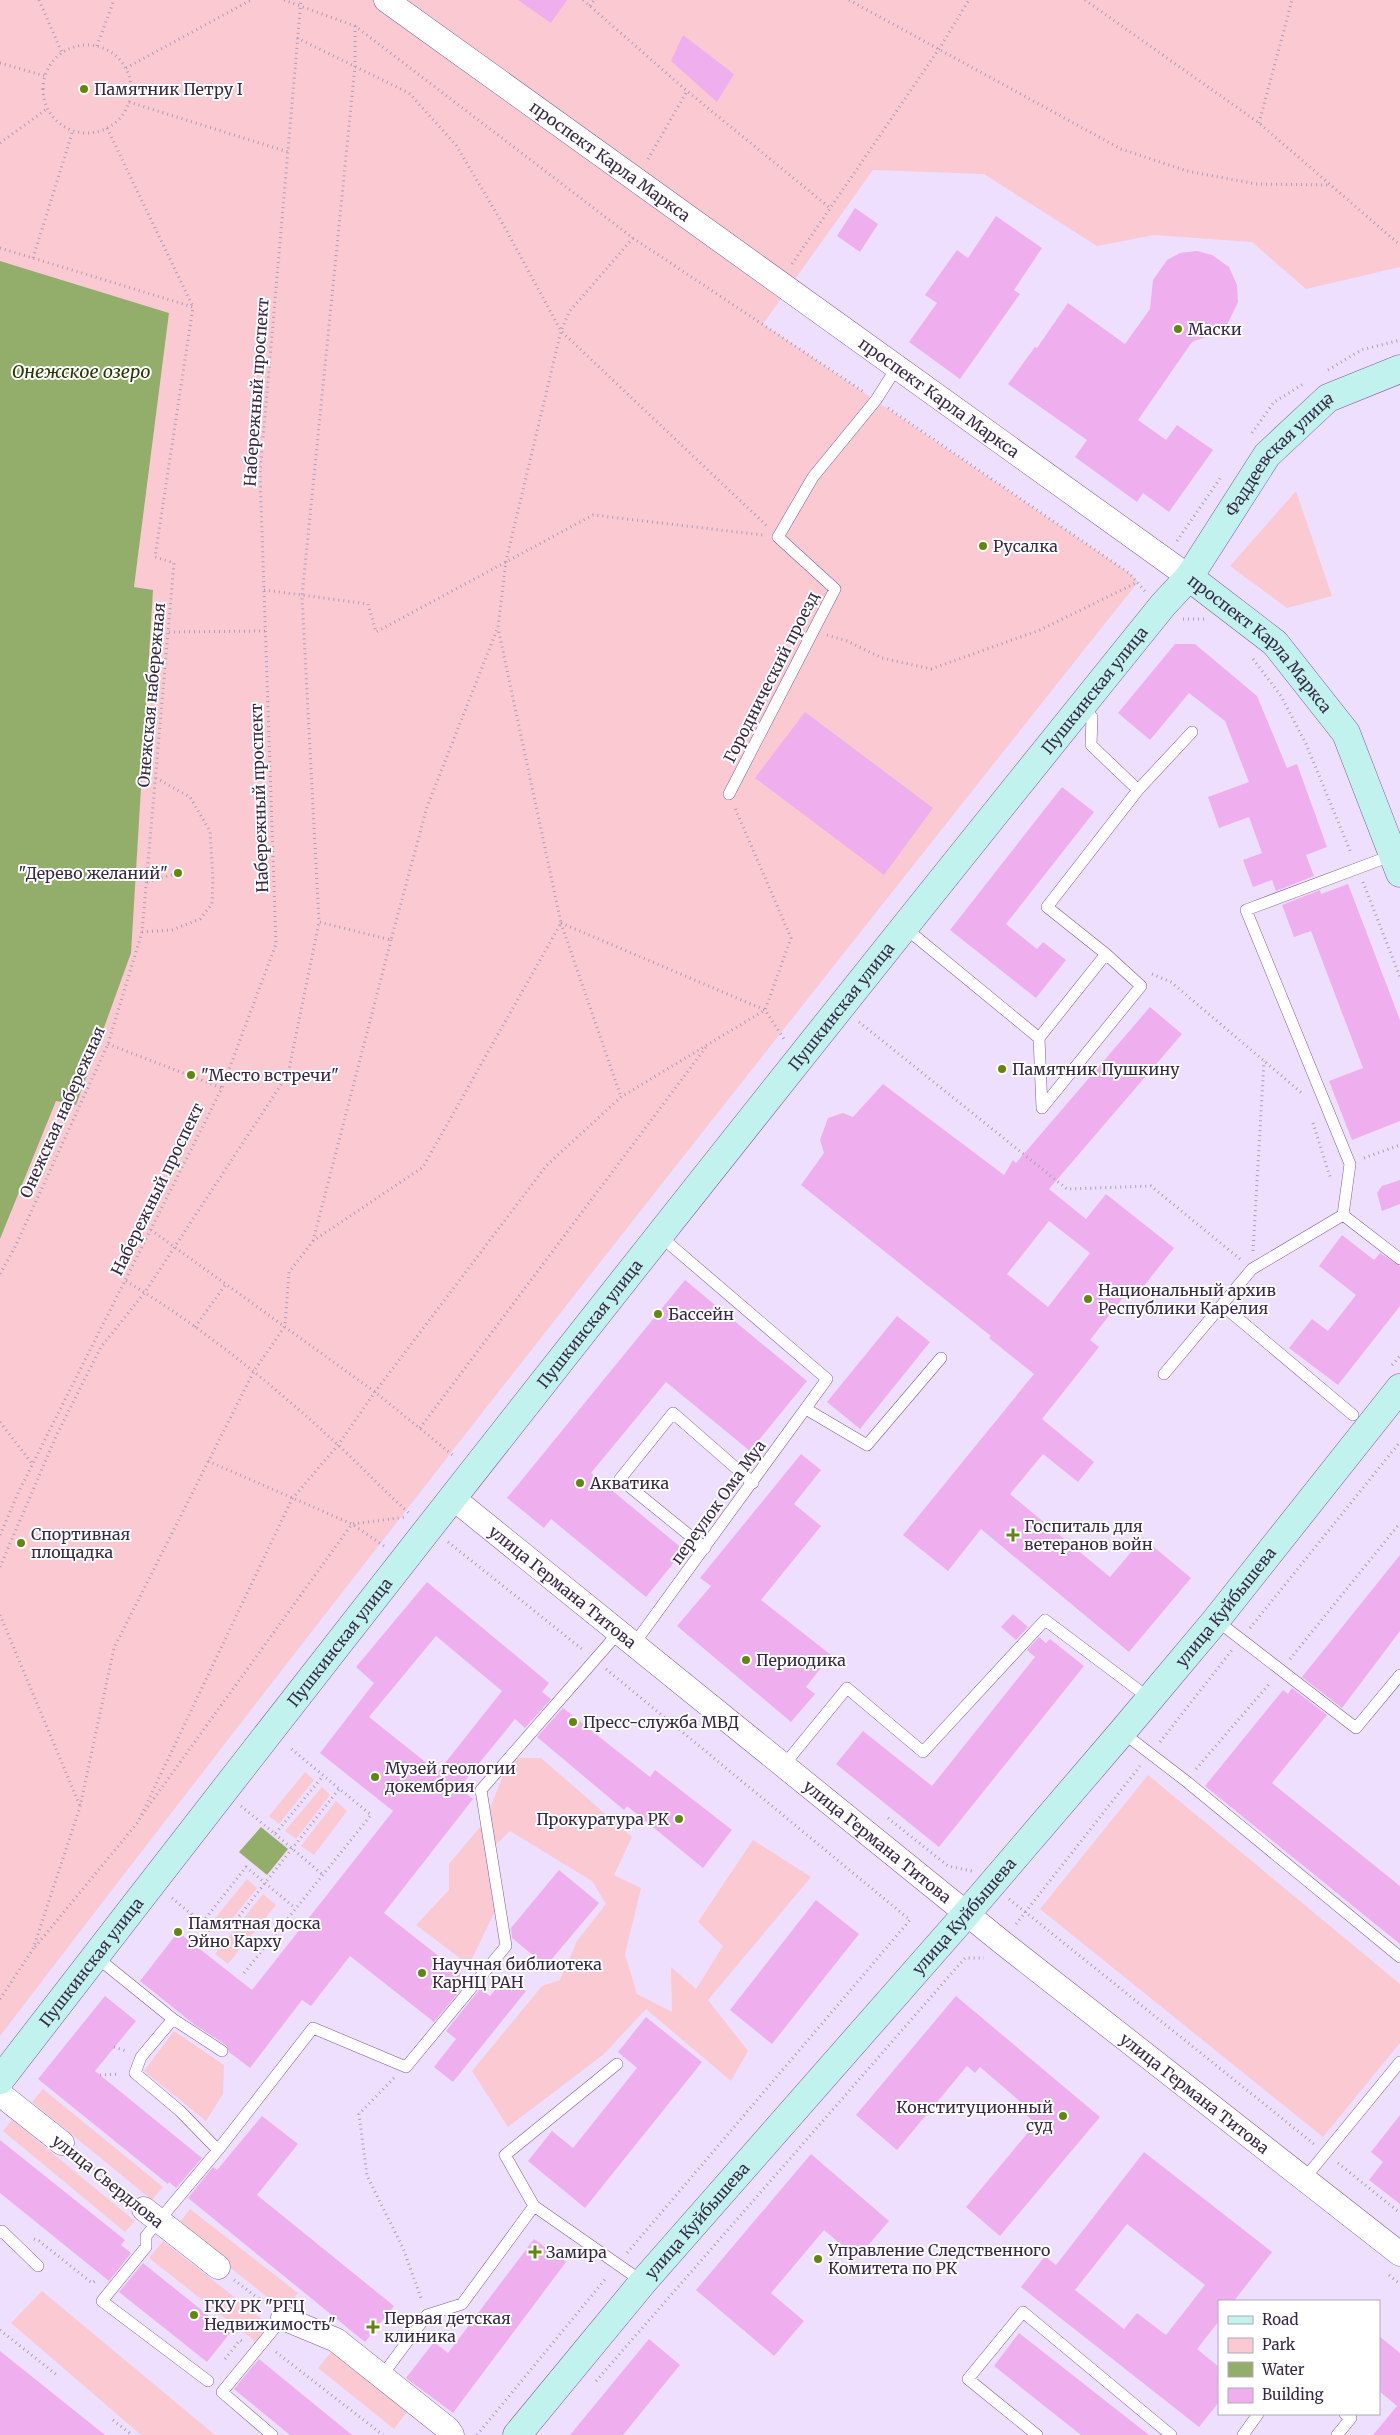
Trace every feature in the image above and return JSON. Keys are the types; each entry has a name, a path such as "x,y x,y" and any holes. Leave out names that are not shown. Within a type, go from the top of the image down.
{"street":[{"name":"проспект Карла Маркса","path":"386,0 1189,577 1275,643 1346,733 1396,864"},
{"name":"Фаддеевская улица","path":"1189,577 1267,455 1328,398 1400,369"},
{"name":"Пушкинская улица","path":"0,2080 269,1730 904,927 1163,605 1189,577"},
{"name":"улица Куйбышева","path":"517,2435 643,2282 967,1913 1122,1732 1216,1620 1400,1388"},
{"name":"улица Германа Титова","path":"453,1498 1003,1943 1400,2254"},
{"name":"улица Свердлова","path":"0,2094 62,2143"},
{"name":"улица Свердлова","path":"151,2215 218,2267"},
{"path":"284,2318 336,2340 448,2429 452,2435"}],"lane":[{"path":"778,537 813,477 876,400 897,367"},
{"name":"Городнический проезд","path":"729,794 835,589 778,537"},
{"path":"1080,708 1092,717 1091,745 1138,790"},
{"path":"1106,954 1039,1038 1042,1108 1141,986 1106,954 1047,908 1138,790 1192,732"},
{"path":"1343,1216 1350,1164 1246,910 1358,870 1396,864"},
{"path":"904,927 1039,1038"},
{"path":"1164,1374 1252,1269 1343,1216"},
{"path":"1343,1216 1400,1259"},
{"name":"переулок Ома Муа","path":"406,2067 506,1946 481,1790 595,1660 626,1638 705,1548 827,1379 660,1236"},
{"path":"1222,1305 1352,1415"},
{"path":"806,1408 867,1445 941,1358"},
{"path":"705,1548 620,1479 673,1414 753,1482"},
{"path":"784,1765 847,1688 923,1752 1046,1620 1150,1698"},
{"path":"1216,1620 1356,1728 1400,1675"},
{"path":"1122,1732 1186,1781 1400,1957"},
{"path":"95,1956 173,2019 222,2051"},
{"path":"173,2019 140,2057 136,2073 180,2111 218,2150"},
{"path":"208,2381 102,2301 146,2247 146,2236 151,2215 218,2150 313,2028 406,2067"},
{"path":"1305,2178 1400,2062"},
{"path":"617,2064 505,2155 534,2206 643,2282"},
{"path":"382,2376 427,2315 462,2304 534,2206"},
{"path":"0,2233 2,2231 38,2266"},
{"path":"1038,2435 968,2379 1023,2312 1172,2435"},
{"path":"272,2435 222,2392 284,2318"},
{"path":"1242,2435 1257,2415"},
{"path":"1337,2435 1351,2418 1346,2415"}],"path":[{"path":"39,0 62,53"},
{"path":"97,46 114,0"},
{"path":"126,68 251,0"},
{"path":"284,0 300,2 355,26 633,238 763,324"},
{"path":"583,0 688,91 830,208"},
{"path":"590,6 594,0"},
{"path":"849,0 1121,149 1187,171 1256,184 1330,184"},
{"path":"792,264 939,49 969,0"},
{"path":"1085,0 1259,123 1400,245"},
{"path":"1259,123 1291,1"},
{"name":"Набережный проспект","path":"0,1535 33,1465 222,1088 276,944 260,473 300,2"},
{"path":"0,1567 57,1434 101,1347 145,1292 288,1074 319,922 302,596 355,66 355,26"},
{"path":"297,38 408,93 456,145 504,226 560,331 778,537"},
{"path":"85,45 97,46 114,54 126,68 131,90 129,102 124,112 107,128 96,132 73,130 54,117 48,108 44,98 45,76 52,63 62,53 85,45"},
{"path":"0,63 45,76"},
{"path":"648,159 688,91"},
{"path":"129,102 288,152"},
{"path":"0,143 48,108"},
{"path":"107,128 193,307"},
{"path":"33,258 73,130"},
{"path":"313,1241 427,807 498,627 506,562 560,331 569,312 633,238"},
{"path":"0,248 193,307"},
{"name":"Онежская набережная","path":"0,1274 15,1248 108,1044 142,932 174,563 155,558 193,307"},
{"path":"825,634 847,641 882,658 931,669 1040,630 1138,582 1129,572 986,474"},
{"path":"264,590 368,604 376,632 593,514 778,537"},
{"path":"1181,620 1203,619 1211,625"},
{"path":"498,627 561,923 621,1097"},
{"path":"169,632 265,631"},
{"path":"1251,655 1280,696 1306,744 1400,977"},
{"path":"142,932 172,930 200,919 212,904 213,880 210,831 190,797 156,778"},
{"path":"138,1822 292,1499 338,1445 375,1392 546,1166 621,1097 765,1010 791,938 729,794"},
{"path":"147,882 178,873"},
{"path":"319,922 391,940"},
{"path":"561,923 765,1010 787,1043"},
{"path":"33,1949 80,1807 114,1648 254,1371 285,1326 288,1272 313,1241 423,1166 561,923"},
{"path":"1147,971 1171,982 1304,1095"},
{"path":"853,1017 1066,1189 1151,1186 1252,1269"},
{"path":"108,1044 222,1088"},
{"path":"420,1428 709,1044"},
{"path":"1252,1269 1264,1061"},
{"path":"1310,1113 1331,1178"},
{"path":"1350,1164 1400,1145"},
{"path":"151,1230 375,1392 459,1460"},
{"path":"0,1998 33,1949 138,1822 352,1524 413,1516 338,1445 254,1371 195,1327 126,1281"},
{"path":"195,1327 226,1284"},
{"path":"0,1422 33,1465"},
{"path":"208,1461 352,1524 386,1547"},
{"path":"1186,1781 1281,1670 1400,1523"},
{"path":"445,1539 910,1920 618,2264 477,2435"},
{"path":"0,1615 80,1807"},
{"path":"244,1973 371,1815 269,1730"},
{"path":"275,1834 322,1776"},
{"path":"236,1920 339,1790"},
{"path":"236,1802 323,1875"},
{"path":"882,1813 948,1866 970,1870"},
{"path":"202,1923 246,1867 295,1908"},
{"path":"153,1881 210,1929 198,1942"},
{"path":"1025,1912 1400,2213"},
{"path":"406,2067 359,2114 367,2176 403,2248 427,2315"},
{"name":"улица Свердлова","path":"62,2143 151,2215"},
{"path":"64,2260 92,2283"},
{"path":"240,2284 263,2302"},
{"path":"0,2330 58,2376"},
{"path":"257,2348 280,2353 383,2435"},
{"path":"113,2420 132,2435"}],"green space":[{"path":"0,0 1400,0 1400,267 1306,289 1252,242 1154,235 1097,246 984,174 873,170 763,324 1129,573 1138,582 566,1306 0,2036 0,1239 56,1101 76,1105 153,590 134,587 169,313 0,261"},
{"path":"1296,491 1332,596 1287,608 1230,566"},
{"path":"510,1758 541,1758 632,1837 614,1875 641,1888 625,1954 637,1994 672,2012 671,1967 696,1989 723,1946 698,1922 753,1840 811,1877 708,2000 748,2051 731,2081 646,2009 604,2054 508,2127 472,2071 542,1986 560,1980 577,1941 606,1904 592,1881 510,1831 488,1852 496,1909 469,1965 416,1925 449,1890 449,1864 485,1821"},
{"path":"305,1772 314,1780 279,1824 269,1816"},
{"path":"1148,1775 1400,1984 1400,2043 1323,2137 1040,1909"},
{"path":"322,1787 330,1795 296,1839 285,1831"},
{"path":"336,1801 347,1811 314,1855 301,1846"},
{"path":"247,1879 257,1888 223,1930 212,1922"},
{"path":"263,1894 276,1905 228,1964 215,1954"},
{"path":"174,2031 224,2065 223,2094 206,2121 144,2071"},
{"path":"43,2089 163,2187 152,2200 32,2102"},
{"path":"12,2120 135,2221 125,2232 3,2131"},
{"path":"190,2209 298,2293 284,2310 177,2226"},
{"path":"163,2241 270,2325 257,2343 149,2258"},
{"path":"42,2291 215,2435 141,2435 11,2323"},
{"path":"332,2351 407,2412 394,2429 318,2368"}],"water":[{"name":"Онежское озеро","path":"0,261 169,313 134,587 153,590 131,953 76,1105 56,1101 0,1239"},
{"path":"261,1827 288,1849 267,1875 239,1852"}],"building":[{"path":"518,0 567,0 551,23"},
{"path":"683,35 734,74 717,102 671,61"},
{"path":"855,208 878,224 860,252 837,236"},
{"path":"996,216 1042,248 1014,290 1020,294 960,379 909,342 937,303 925,295 957,250 968,258"},
{"path":"1197,251 1212,255 1229,267 1237,285 1238,302 1228,323 1211,335 1192,342 1138,420 1166,440 1177,425 1213,450 1169,512 1143,493 1137,502 1075,457 1087,440 1008,384 1035,347 1037,348 1068,303 1125,344 1150,309 1153,280 1167,260 1180,253"},
{"path":"1175,644 1195,644 1257,696 1287,768 1297,764 1327,847 1306,855 1314,876 1276,891 1272,880 1253,887 1243,860 1262,853 1249,817 1219,828 1208,797 1249,782 1225,721 1189,693 1150,740 1118,713"},
{"path":"805,712 933,808 884,875 755,778"},
{"path":"1062,787 1094,812 1006,924 1037,949 1043,942 1066,960 1036,998 950,930"},
{"path":"1348,884 1400,1020 1400,1121 1352,1140 1329,1081 1363,1068 1311,931 1294,937 1282,905 1320,890 1321,894"},
{"path":"1150,1007 1182,1034 1049,1189 1086,1219 1106,1194 1174,1248 1139,1292 1132,1286 1090,1340 1099,1347 1042,1419 1094,1462 1078,1482 1043,1454 1010,1494 1110,1577 1143,1538 1191,1578 1129,1652 981,1529 948,1571 903,1535 1034,1374 989,1338 991,1336 801,1185 824,1153 820,1140 828,1118 843,1113 853,1117 883,1084 1004,1175 1013,1160 1016,1163","holes":["1049,1221 1090,1253 1048,1307 1007,1274"]},
{"path":"1400,1180 1400,1204 1382,1211 1377,1193 1382,1186"},
{"path":"1342,1235 1374,1260 1380,1253 1400,1266 1400,1306 1338,1385 1289,1348 1312,1319 1328,1331 1356,1295 1319,1266"},
{"path":"685,1280 807,1381 750,1451 666,1382 591,1473 684,1550 646,1597 551,1519 544,1528 507,1498"},
{"path":"897,1316 930,1342 860,1429 827,1402"},
{"path":"801,1454 821,1470 794,1504 821,1526 761,1600 831,1655 806,1687 815,1694 791,1722 677,1626 711,1586 700,1578"},
{"path":"1400,1555 1400,1631 1342,1708 1302,1677"},
{"path":"427,1582 549,1683 542,1692 551,1699 525,1728 515,1719 459,1788 473,1799 384,1913 469,1980 434,2022 350,1956 311,2006 302,2000 250,2068 229,2052 226,2045 195,2025 140,1981 178,1932 252,1990 393,1811 320,1753 374,1683 356,1667","holes":["436,1636 502,1691 438,1772 369,1717"]},
{"path":"1013,1614 1028,1627 1016,1640 1001,1627"},
{"path":"1039,1637 1046,1643 1050,1639 1084,1666 939,1847 836,1764 863,1731 932,1786 1035,1657 1027,1650"},
{"path":"1292,1688 1327,1715 1272,1783 1400,1886 1400,1944 1205,1786 1283,1690 1288,1694"},
{"path":"563,1708 650,1777 655,1770 732,1830 703,1868 627,1806 624,1810 537,1737"},
{"path":"559,1870 599,1903 546,1966 512,1938 511,1928"},
{"path":"816,1900 859,1934 772,2044 730,2010"},
{"path":"507,1975 526,1991 453,2082 434,2067 456,2039 446,2031 480,1989 490,1996"},
{"path":"105,1996 136,2021 95,2071 202,2158 176,2188 169,2182 168,2184 38,2079"},
{"name":"Конституционный суд","path":"956,1996 1100,2117 1000,2236 966,2207 1036,2123 1027,2116 1031,2111 980,2067 975,2073 967,2066 897,2150 856,2115"},
{"path":"646,2017 702,2062 585,2208 528,2161 552,2131 573,2148 637,2068 618,2052"},
{"path":"1400,2115 1400,2204 1369,2180 1383,2162 1371,2152"},
{"path":"262,2116 298,2144 257,2195 394,2306 365,2342 188,2198 213,2167 217,2170"},
{"path":"0,2140 125,2240 121,2245 131,2253 109,2281 0,2193"},
{"path":"1144,2152 1272,2252 1235,2300 1218,2300 1218,2322 1197,2349 1218,2366 1218,2403 1199,2427 1021,2287 1045,2256 1056,2265","holes":["1127,2224 1205,2285 1166,2335 1137,2313 1124,2329 1075,2290"]},
{"path":"811,2154 889,2221 857,2258 824,2230 771,2293 804,2321 774,2356 696,2290"},
{"path":"534,2239 566,2262 453,2413 406,2378 434,2342 448,2353"},
{"path":"143,2263 230,2333 207,2362 119,2292"},
{"path":"1019,2333 1149,2435 1081,2435 994,2366"},
{"path":"1380,2337 1400,2353 1400,2435 1373,2435 1397,2406 1380,2392"},
{"path":"649,2339 680,2365 623,2435 570,2435"},
{"path":"0,2351 105,2435 0,2435"},
{"path":"259,2359 352,2435 290,2435 234,2389"}],"place":[{"name":"Памятник Петру I","path":"84,89"},
{"name":"Маски","path":"1178,329"},
{"name":"Русалка","path":"983,546"},
{"name":"\"Дерево желаний\"","path":"178,873"},
{"name":"Памятник Пушкину","path":"1002,1069"},
{"name":"\"Место встречи\"","path":"191,1075"},
{"name":"Национальный архив Республики Карелия","path":"1088,1299"},
{"name":"Бассейн","path":"658,1314"},
{"name":"Акватика","path":"580,1483"},
{"name":"Госпиталь для ветеранов войн","path":"1013,1535"},
{"name":"Спортивная площадка","path":"21,1543"},
{"name":"Периодика","path":"746,1660"},
{"name":"Пресс-служба МВД","path":"573,1722"},
{"name":"Музей геологии докембрия","path":"375,1777"},
{"name":"Прокуратура РК","path":"679,1819"},
{"name":"Памятная доска Эйно Карху","path":"178,1932"},
{"name":"Научная библиотека КарНЦ РАН","path":"422,1973"},
{"name":"Конституционный суд","path":"1063,2116"},
{"name":"Замира","path":"535,2252"},
{"name":"Управление Следственного Комитета по РК","path":"818,2259"},
{"name":"ГКУ РК \"РГЦ Недвижимость\"","path":"194,2315"},
{"name":"Первая детская клиника","path":"373,2327"}]}
